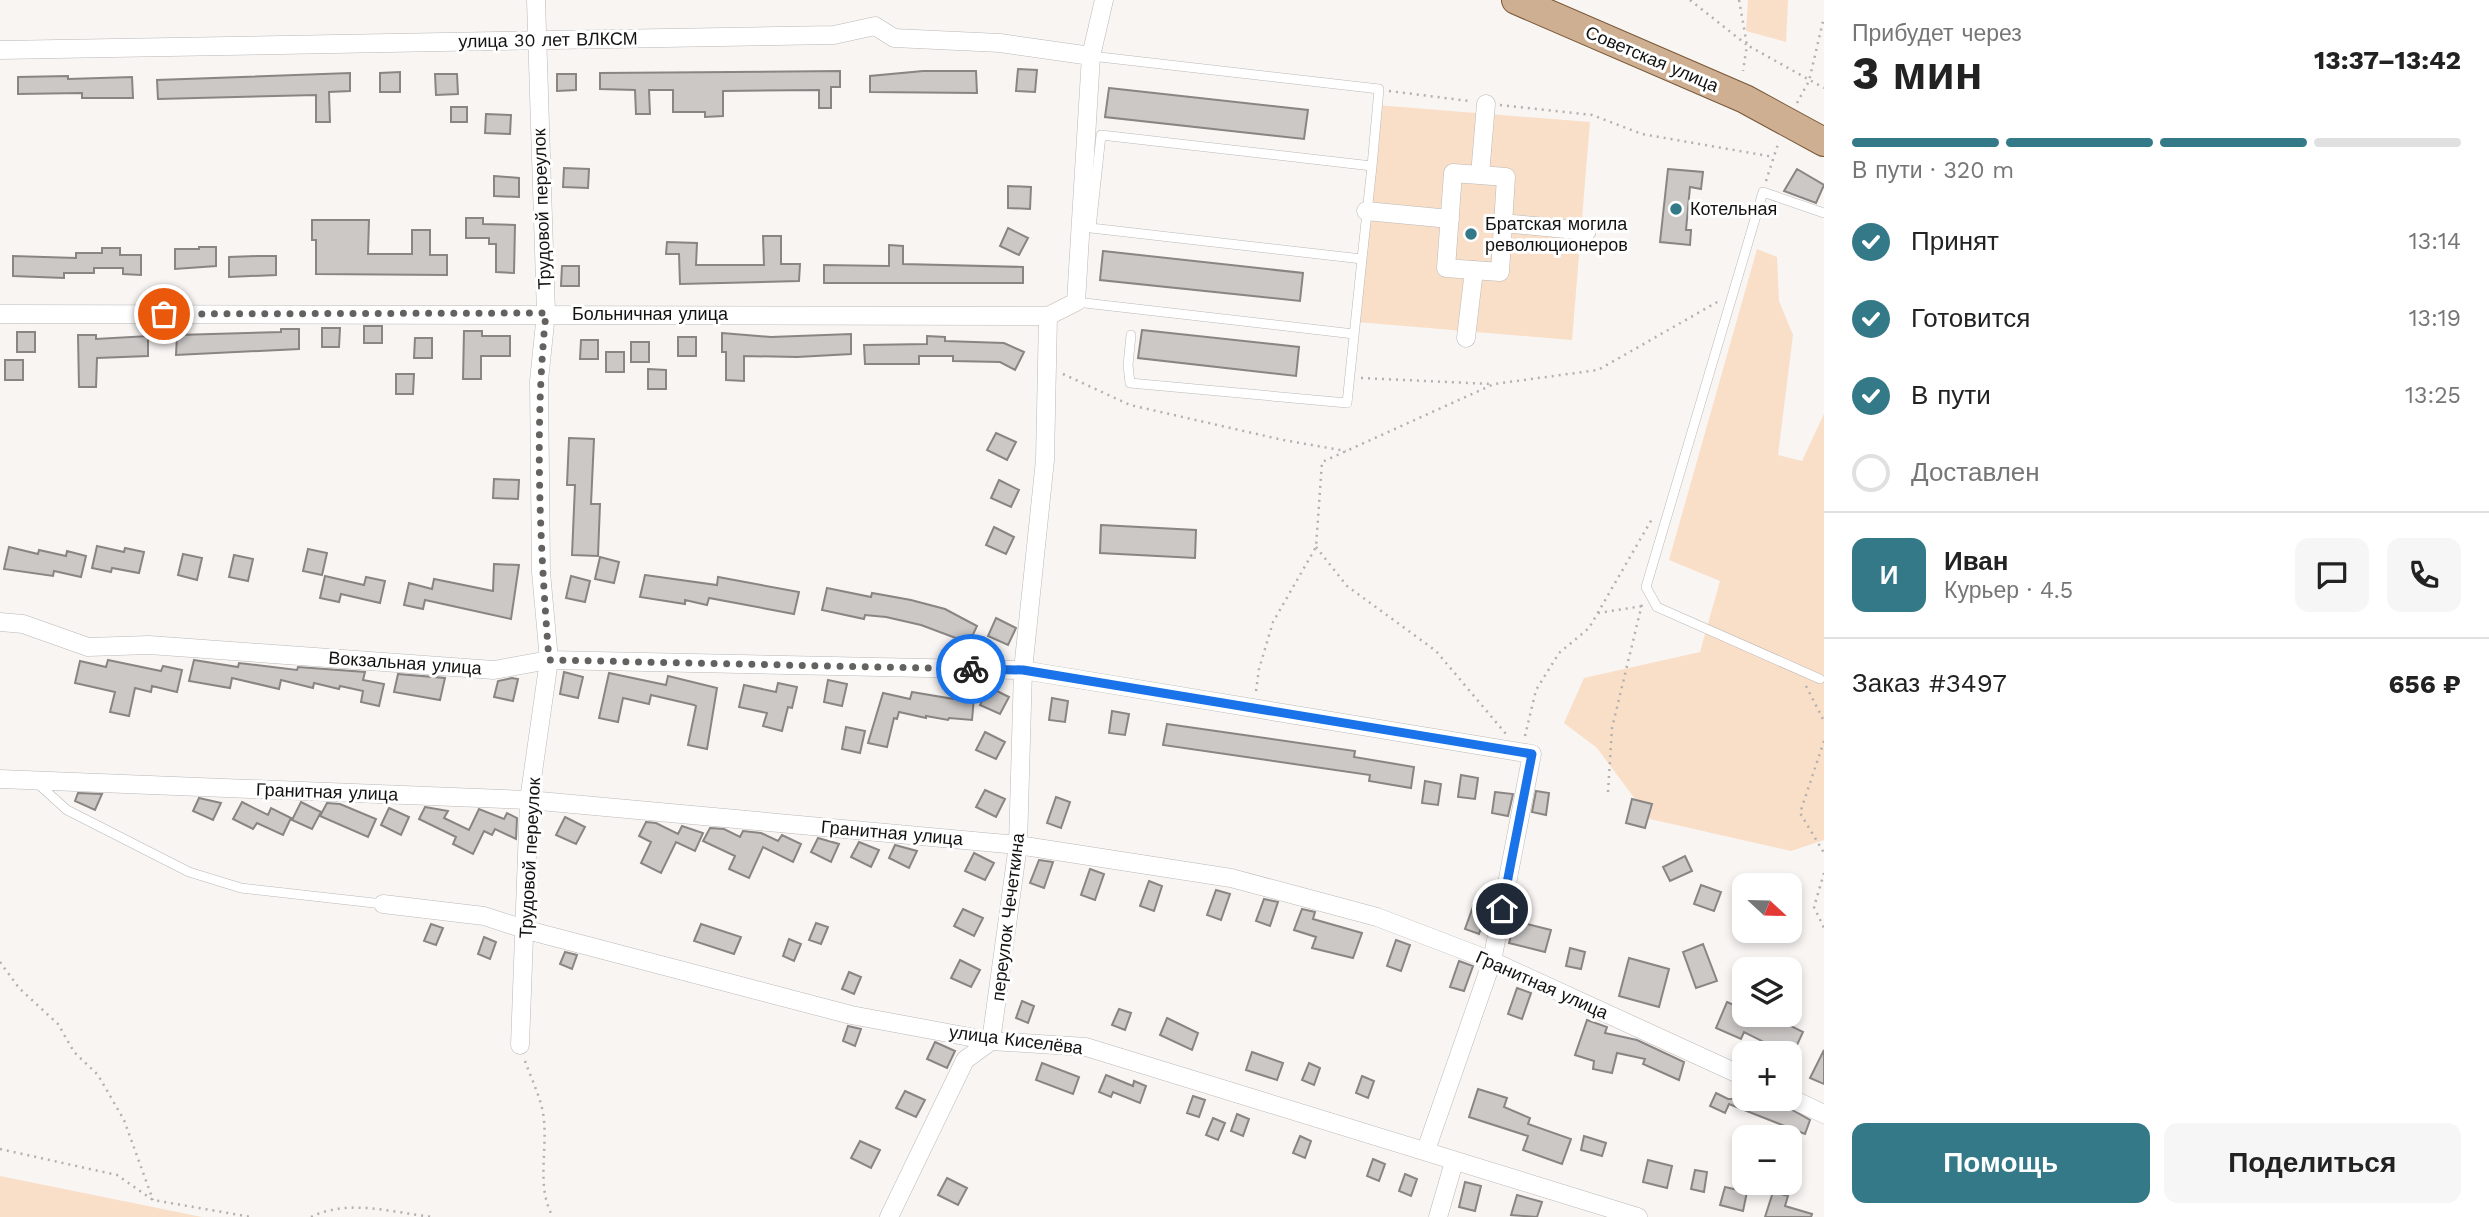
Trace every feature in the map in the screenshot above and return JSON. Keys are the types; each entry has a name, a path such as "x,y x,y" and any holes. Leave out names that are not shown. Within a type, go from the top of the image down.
{"main road":[{"name":"Советская улица","path":"1516,0 1745,99 1824,142"}],"street":[{"name":"Трудовой переулок","path":"520,1045 527,930 529,800 549,660 541,572 539,381 546,313 535,41 536,0"},
{"path":"1048,316 1076,302 1091,56 1104,0"},
{"name":"улица 30 лет ВЛКСМ","path":"0,50 834,35 875,26 894,38 1000,43 1091,56"},
{"path":"1480,175 1486,104"},
{"path":"1453,173 1506,177 1500,272 1446,268 1450,219 1453,173"},
{"path":"1366,211 1450,219"},
{"path":"1503,223 1587,231"},
{"path":"1466,338 1474,270"},
{"name":"Больничная улица","path":"0,314 1048,316"},
{"name":"переулок Чечеткина","path":"991,1041 1018,845 1023,670 1045,460 1048,316"},
{"name":"Вокзальная улица","path":"0,622 23,624 88,647 149,645 494,670 549,660 1023,670 1255,706 1521,752"},
{"path":"1426,1150 1492,961 1532,754 1521,752"},
{"name":"Гранитная улица","path":"0,779 529,800 1018,845 1231,878 1377,917 1492,961 1732,1071"},
{"name":"улица Киселёва","path":"383,904 484,916 527,930 851,1015 991,1041 1086,1047 1638,1217"},
{"path":"889,1217 965,1060 991,1041"},
{"path":"1802,1104 1824,1114"},
{"path":"1438,1217 1454,1162"}],"lane":[{"path":"1091,56 1379,89 1347,403 1130,383 1128,365 1131,335"},
{"path":"1362,259 1090,228 1101,135 1372,166"},
{"path":"1820,680 1657,607 1646,587 1763,192 1824,213"},
{"path":"1076,302 1354,334"},
{"path":"35,781 67,810 189,872 242,888 383,904"}],"path":[{"path":"1690,0 1747,45 1824,88"},
{"path":"1739,0 1747,45 1743,71"},
{"path":"1379,89 1592,115 1642,134 1773,157"},
{"path":"1350,377 1494,384 1598,370 1731,294"},
{"path":"1047,367 1130,405 1283,440 1346,451"},
{"path":"1255,706 1259,669 1273,622 1316,547 1322,463 1494,384"},
{"path":"1521,752 1536,690 1559,653 1589,628 1656,512"},
{"path":"1316,547 1346,586 1436,651 1521,752"},
{"path":"1608,792 1612,728 1646,587"},
{"path":"1598,613 1642,606 1657,607"},
{"path":"1799,670 1824,721"},
{"path":"1824,741 1800,813 1824,853"},
{"path":"1824,873 1814,907 1824,928"},
{"path":"0,962 19,988 58,1024 74,1052 98,1075 124,1120 152,1200"},
{"path":"520,1045 543,1114 543,1182 546,1206 552,1217"},
{"path":"0,1149 117,1175 152,1200 251,1217"},
{"path":"311,1217 328,1209 351,1205 434,1217"}],"shaded area":[{"path":"1748,0 1788,0 1786,42 1746,31"},
{"path":"1376,105 1590,122 1572,340 1357,322"},
{"path":"1757,249 1777,257 1779,301 1793,335 1778,455 1802,461 1824,414 1824,840 1791,851 1650,819 1597,748 1564,723 1584,678 1700,652 1720,581 1669,560"},
{"path":"0,1176 202,1217 0,1217"}],"building":[{"path":"1018,69 1037,70 1035,92 1016,91"},
{"path":"840,71 840,87 831,87 831,108 819,108 819,90 723,91 723,116 705,117 705,112 673,112 673,90 649,90 650,114 636,114 635,90 600,89 600,73"},
{"path":"923,71 976,71 977,93 870,92 870,76"},
{"path":"400,72 400,92 380,92 380,73"},
{"path":"350,73 350,91 329,92 330,122 316,122 316,95 158,99 157,80"},
{"path":"435,74 457,74 458,94 436,95"},
{"path":"557,74 576,74 576,90 557,91"},
{"path":"68,76 68,79 132,77 133,98 82,98 82,93 18,94 18,77"},
{"path":"1109,88 1308,110 1304,139 1105,117"},
{"path":"451,107 467,107 467,122 451,122"},
{"path":"486,114 511,115 510,134 485,133"},
{"path":"564,168 589,169 588,188 563,187"},
{"name":"Котельная","path":"1668,169 1703,172 1701,189 1690,187 1686,230 1691,230 1690,245 1660,242"},
{"path":"1797,169 1824,185 1816,203 1784,191"},
{"path":"494,176 519,178 519,197 494,196"},
{"path":"1008,186 1031,187 1030,209 1008,208"},
{"path":"466,218 483,218 483,224 515,225 514,273 496,272 496,244 489,244 489,238 466,238"},
{"path":"312,220 369,220 368,254 412,254 412,230 430,230 430,255 447,255 447,275 316,274 316,240 312,240"},
{"path":"1008,228 1028,238 1019,255 1000,246"},
{"path":"763,236 781,236 781,264 800,264 799,281 680,284 679,254 666,254 667,242 697,243 696,265 764,265"},
{"path":"889,245 903,246 903,264 1023,267 1023,283 824,283 824,265 889,266"},
{"path":"216,247 216,266 175,269 175,249"},
{"path":"102,248 120,248 120,255 141,255 141,275 123,274 123,268 94,268 94,273 64,273 64,278 13,276 13,256 76,258 76,253 102,253"},
{"path":"1103,251 1303,273 1300,301 1100,280"},
{"path":"276,256 276,275 229,277 229,257"},
{"path":"562,266 579,266 579,286 561,286"},
{"path":"364,326 382,326 382,343 364,343"},
{"path":"322,328 340,328 339,347 322,347"},
{"path":"281,329 299,329 299,349 176,355 177,335 281,332"},
{"path":"1142,330 1299,347 1296,376 1138,358"},
{"path":"464,331 482,331 482,336 510,336 510,356 481,356 481,379 463,379"},
{"path":"17,332 35,332 35,352 17,352"},
{"path":"722,333 771,337 851,334 851,354 744,356 744,381 726,380 726,352 722,352"},
{"path":"78,335 96,335 96,339 148,336 148,356 97,358 96,387 79,387"},
{"path":"927,336 945,337 945,341 1004,343 1024,352 1015,370 1000,362 953,361 953,356 919,356 919,364 865,364 864,345 927,344"},
{"path":"678,337 696,337 696,356 678,356"},
{"path":"415,338 432,338 432,358 414,358"},
{"path":"581,340 598,340 598,359 580,359"},
{"path":"631,342 649,342 649,362 631,362"},
{"path":"606,352 624,352 624,372 606,372"},
{"path":"5,360 23,360 23,380 5,380"},
{"path":"648,369 666,370 666,389 648,389"},
{"path":"396,374 414,374 413,394 396,394"},
{"path":"996,433 1016,442 1007,460 987,450"},
{"path":"569,438 594,439 591,504 600,504 598,556 572,555 575,485 567,485"},
{"path":"494,479 519,480 518,499 493,498"},
{"path":"999,480 1019,490 1011,507 991,498"},
{"path":"1101,525 1196,530 1195,558 1100,553"},
{"path":"994,527 1014,537 1006,554 986,545"},
{"path":"97,546 124,552 125,548 144,552 139,573 112,568 111,572 92,568"},
{"path":"9,547 38,554 39,550 66,556 67,551 86,556 81,577 54,571 53,576 4,569"},
{"path":"308,549 327,553 322,575 303,571"},
{"path":"183,554 202,558 197,580 178,575"},
{"path":"234,555 253,559 248,581 229,577"},
{"path":"600,557 619,562 614,583 595,579"},
{"path":"494,564 519,565 511,619 425,600 423,609 404,605 409,583 432,589 434,579 493,591"},
{"path":"645,575 717,585 718,577 799,592 794,614 709,598 707,605 685,600 685,604 640,597"},
{"path":"325,576 364,585 366,577 385,581 380,603 341,594 339,602 320,598"},
{"path":"571,576 590,581 585,602 566,598"},
{"path":"827,588 871,597 872,593 911,600 945,609 977,626 969,643 921,625 886,617 865,615 864,619 822,610"},
{"path":"996,618 1016,628 1008,645 988,636"},
{"path":"108,660 161,671 163,666 182,670 177,692 152,686 151,692 135,688 129,716 110,712 115,692 75,683 80,661 106,667"},
{"path":"194,660 238,667 239,663 297,670 298,667 365,672 363,680 384,684 379,706 361,702 363,691 340,686 339,689 314,683 313,688 281,680 279,689 232,678 230,688 189,681"},
{"path":"564,672 583,677 578,698 560,694"},
{"path":"609,673 666,685 668,676 717,688 707,749 688,745 696,706 694,705 651,695 649,704 623,698 618,722 599,718"},
{"path":"398,674 445,678 440,700 394,692"},
{"path":"518,679 513,701 494,697 498,681"},
{"path":"828,680 847,684 842,706 824,702"},
{"path":"778,683 797,687 782,731 763,726 767,713 739,707 744,685 776,692"},
{"path":"989,687 1009,697 1000,714 980,705"},
{"path":"912,692 954,699 955,696 974,698 972,720 926,718 899,712 897,719 894,718 887,747 868,743 883,693 910,699"},
{"path":"1052,698 1068,701 1065,722 1049,720"},
{"path":"1112,711 1129,714 1125,735 1109,733"},
{"path":"1167,724 1355,751 1354,757 1414,767 1411,788 1369,781 1370,775 1163,745"},
{"path":"846,727 865,731 860,753 842,749"},
{"path":"985,732 1005,742 996,759 976,750"},
{"path":"1461,775 1478,778 1475,799 1458,797"},
{"path":"1425,781 1441,784 1438,805 1422,803"},
{"path":"985,790 1005,799 996,817 976,807"},
{"path":"1536,791 1549,793 1546,815 1532,812"},
{"path":"1495,792 1513,794 1508,816 1492,813"},
{"path":"78,793 102,794 95,810 75,801"},
{"path":"1056,797 1070,802 1061,828 1047,823"},
{"path":"199,798 221,803 213,820 193,811"},
{"path":"1632,799 1652,804 1645,828 1626,823"},
{"path":"242,802 268,815 271,808 291,818 283,835 257,823 253,829 233,819"},
{"path":"301,802 321,812 312,829 292,820"},
{"path":"327,803 340,804 376,819 368,837 320,816"},
{"path":"425,807 448,811 444,818 469,830 479,809 504,819 507,813 517,818 516,839 495,829 492,835 484,831 473,854 453,844 456,837 419,819"},
{"path":"389,808 409,817 401,835 381,825"},
{"path":"565,817 585,827 576,844 556,835"},
{"path":"646,822 656,823 678,834 682,826 703,833 695,851 676,842 661,873 641,863 651,842 639,836"},
{"path":"710,828 724,829 740,837 743,831 761,833 778,841 782,835 801,844 793,862 763,847 749,878 729,869 735,856 703,841"},
{"path":"818,838 839,844 831,862 811,852"},
{"path":"859,842 879,850 871,867 851,857"},
{"path":"895,845 917,851 909,868 889,858"},
{"path":"974,853 994,863 985,880 965,871"},
{"path":"1685,856 1692,871 1670,881 1663,867"},
{"path":"1039,860 1053,862 1044,888 1030,883"},
{"path":"1090,869 1104,874 1095,900 1081,895"},
{"path":"1149,881 1162,886 1154,911 1140,906"},
{"path":"1701,885 1721,892 1714,911 1694,904"},
{"path":"1216,890 1230,894 1221,920 1207,915"},
{"path":"1264,899 1278,902 1270,926 1256,921"},
{"path":"1474,904 1488,908 1479,934 1465,929"},
{"path":"963,909 983,918 974,936 954,926"},
{"path":"1302,909 1315,912 1313,919 1362,933 1353,958 1312,948 1316,937 1294,930"},
{"path":"1515,921 1551,930 1545,952 1509,943"},
{"path":"816,923 828,927 821,944 809,940"},
{"path":"431,924 443,928 436,945 424,941"},
{"path":"701,924 741,937 734,954 694,941"},
{"path":"484,937 496,942 490,959 478,954"},
{"path":"789,939 801,944 794,961 783,956"},
{"path":"1396,940 1410,945 1401,971 1387,966"},
{"path":"1703,944 1717,981 1696,988 1683,952"},
{"path":"1570,948 1585,952 1581,969 1566,966"},
{"path":"565,952 577,955 572,969 560,964"},
{"path":"1629,958 1669,969 1659,1007 1619,996"},
{"path":"960,960 980,970 971,987 951,978"},
{"path":"1459,961 1473,966 1464,991 1450,987"},
{"path":"849,972 861,977 854,994 842,989"},
{"path":"1517,988 1531,993 1522,1019 1508,1014"},
{"path":"1022,1001 1034,1006 1028,1023 1016,1018"},
{"path":"1727,1002 1732,1004 1732,1027 1793,1027 1803,1032 1799,1041 1762,1041 1744,1032 1741,1039 1716,1028"},
{"path":"1119,1009 1131,1013 1125,1030 1112,1025"},
{"path":"1167,1018 1198,1033 1192,1050 1160,1035"},
{"path":"1587,1020 1607,1027 1605,1033 1637,1040 1684,1062 1679,1080 1643,1064 1645,1059 1617,1053 1612,1073 1593,1069 1594,1061 1575,1055"},
{"path":"848,1026 861,1029 855,1046 843,1041"},
{"path":"935,1042 955,1051 947,1068 927,1059"},
{"path":"1824,1050 1824,1084 1810,1078"},
{"path":"1252,1052 1283,1063 1277,1080 1246,1070"},
{"path":"1042,1063 1079,1077 1073,1094 1036,1080"},
{"path":"1309,1063 1320,1068 1314,1085 1302,1080"},
{"path":"1106,1075 1133,1086 1134,1081 1146,1086 1140,1103 1113,1092 1111,1097 1099,1092"},
{"path":"1362,1076 1374,1081 1368,1098 1356,1093"},
{"path":"1478,1089 1507,1098 1504,1107 1530,1118 1528,1124 1571,1139 1562,1164 1523,1150 1528,1136 1469,1117"},
{"path":"905,1091 925,1100 916,1117 896,1108"},
{"path":"1716,1093 1732,1099 1732,1105 1729,1104 1725,1113 1710,1106"},
{"path":"1193,1096 1205,1100 1199,1117 1187,1113"},
{"path":"1747,1111 1794,1111 1810,1120 1805,1134 1802,1133 1802,1125 1782,1125"},
{"path":"1237,1114 1249,1119 1243,1136 1231,1131"},
{"path":"1213,1118 1225,1123 1218,1140 1206,1135"},
{"path":"1300,1136 1311,1141 1305,1158 1293,1153"},
{"path":"1584,1136 1606,1143 1602,1156 1581,1150"},
{"path":"860,1141 880,1150 871,1168 851,1158"},
{"path":"1373,1159 1385,1164 1379,1181 1367,1176"},
{"path":"1648,1160 1672,1166 1667,1188 1643,1182"},
{"path":"1695,1170 1707,1172 1704,1192 1691,1189"},
{"path":"1405,1174 1417,1179 1411,1196 1399,1191"},
{"path":"947,1178 967,1188 958,1205 938,1195"},
{"path":"1465,1182 1481,1186 1475,1211 1459,1207"},
{"path":"1725,1187 1732,1189 1732,1195 1746,1195 1743,1211 1720,1205"},
{"path":"1517,1195 1542,1202 1537,1217 1511,1215"},
{"path":"1772,1195 1788,1196 1785,1206 1812,1214 1811,1217 1765,1217"}],"way so far":[{"path":"164,314 546,313 539,381 541,572 549,660 971,669"}],"place":[{"name":"Котельная","path":"1676,209"},
{"name":"Братская могила революционеров","path":"1471,234"}],"route":[{"path":"971,669 1023,670 1255,706 1532,754 1502,909"}]}
